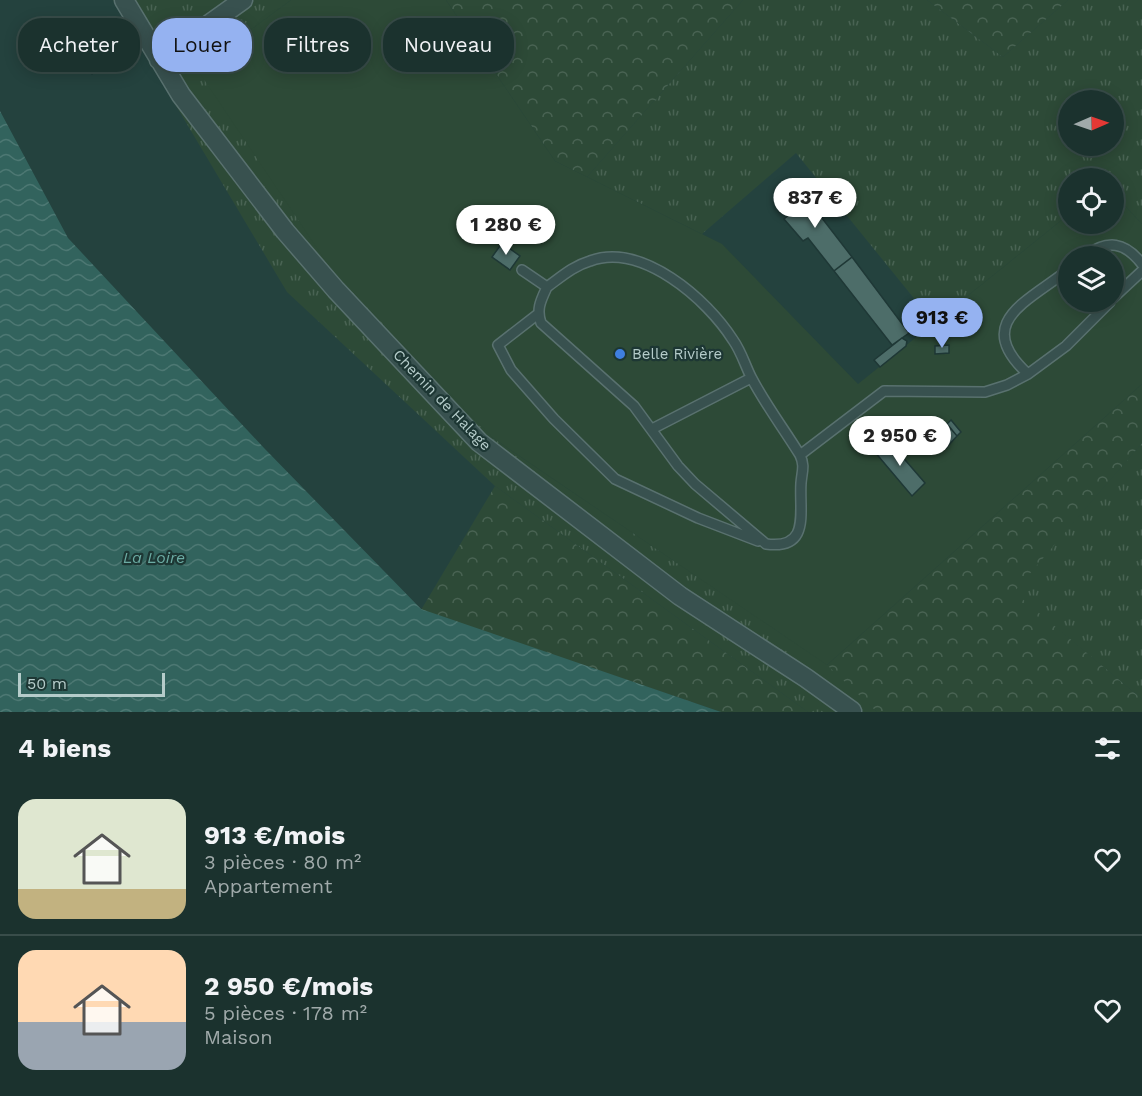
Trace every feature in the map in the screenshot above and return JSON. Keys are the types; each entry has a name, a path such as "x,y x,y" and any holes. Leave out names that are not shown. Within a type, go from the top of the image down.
{"street":[{"name":"Chemin de Halage","path":"124,0 152,48"},
{"path":"218,18 243,0"},
{"name":"Chemin de Halage","path":"167,72 285,231 336,290 480,442 680,596 806,678 852,711"}],"lane":[{"path":"1124,247 1130,249 1142,264"},
{"path":"538,314 498,345 511,370 554,419 615,479 698,518 766,544 778,545 792,542 802,518 801,483 804,464 752,378 734,340 714,316 665,273 638,261 615,257 591,260 569,270 547,287 540,301 538,314 541,323 634,406 678,466 695,484 766,544"},
{"path":"522,270 547,287"},
{"path":"1124,287 1142,270"},
{"path":"1028,374 1014,361 1005,347 1004,329 1008,316 1058,278"},
{"path":"800,455 884,391 986,392 1028,374 1066,346 1099,312"},
{"path":"652,429 752,378"}],"green space":[{"path":"113,0 291,0 252,29 252,18 152,18 152,65 140,45 140,18 124,18"},
{"name":"Belle Rivière","path":"291,0 446,0 458,18 383,18 383,72 495,72 555,161 722,244 858,384 1058,223 1058,234 1124,234 1124,205 1142,224 1142,384 827,665 493,438 333,272 199,72 252,72 252,29 264,20 264,72 371,72 371,18 266,18"},
{"path":"446,0 743,0 587,177 555,161 495,72 514,72 514,18 458,18"},
{"path":"743,0 927,0 1003,57 1068,0 1142,0 1142,224 1124,205 1124,168 1058,168 1058,223 934,323 796,153 702,234 587,177"},
{"path":"927,0 1068,0 1003,57"},
{"path":"156,72 200,72 493,438 835,670 877,712 808,712 495,486 287,292"},
{"path":"1142,384 1142,443 1014,592 1142,699 1142,712 877,712 827,665"},
{"path":"1142,443 1142,699 1013,592"},
{"path":"495,486 808,712 721,712 421,610"}],"water":[{"name":"La Loire","path":"0,111 68,238 264,448 421,609 721,712 0,712"}],"building":[{"path":"804,186 812,198 808,200 852,257 834,271 808,238 803,241 784,219 791,213 784,202"},
{"path":"502,243 520,256 510,270 492,257"},
{"path":"852,257 909,333 892,345 834,271"},
{"path":"902,338 907,341 906,346 880,367 874,360"},
{"path":"949,345 949,353 935,354 935,346"},
{"path":"951,420 961,432 957,436 947,424"},
{"path":"947,424 957,436 946,448 935,435"},
{"path":"887,439 925,483 912,496 874,451"}],"place":[{"name":"Belle Rivière","path":"620,354"}]}
